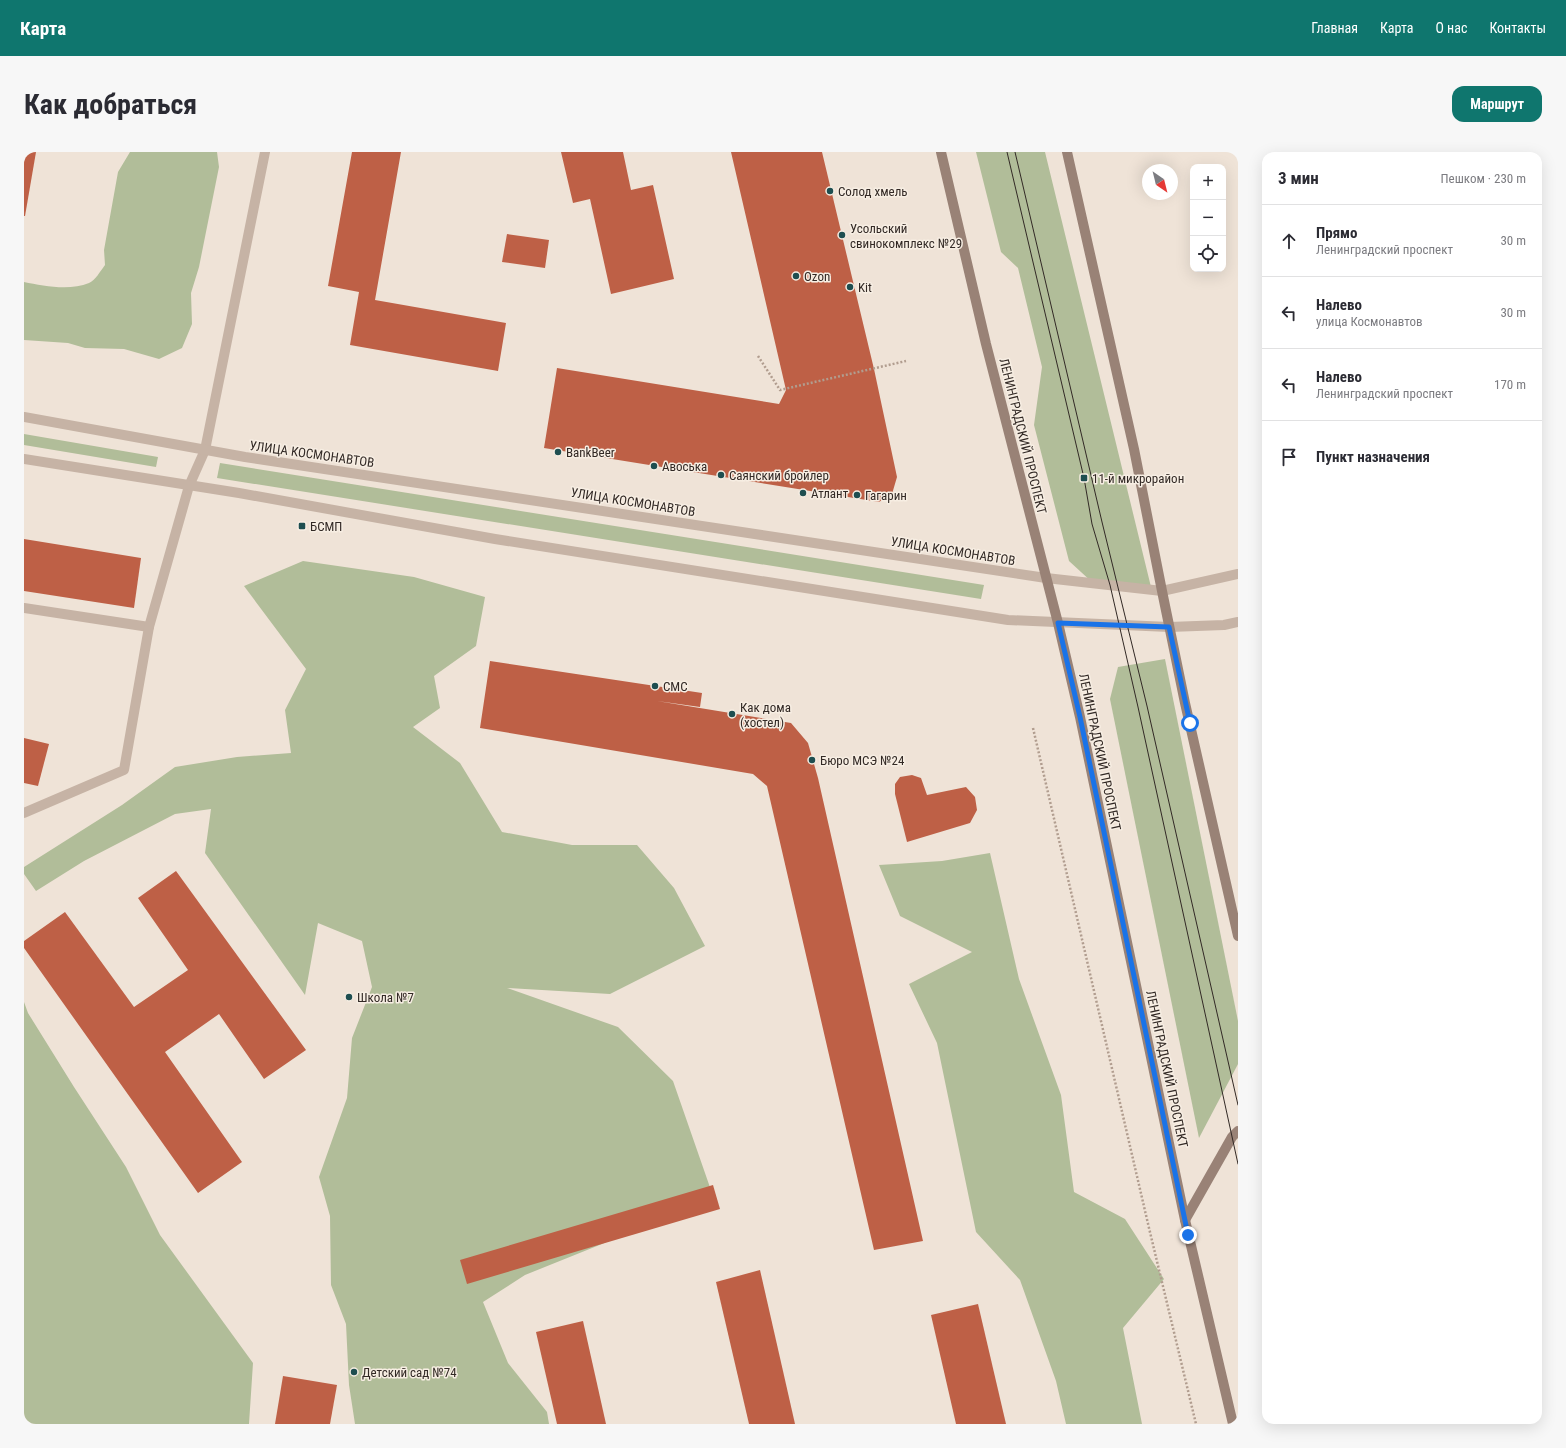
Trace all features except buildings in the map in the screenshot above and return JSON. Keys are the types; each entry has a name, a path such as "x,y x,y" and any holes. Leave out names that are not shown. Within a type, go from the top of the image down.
{"main road":[{"name":"ЛЕНИНГРАДСКИЙ ПРОСПЕКТ","path":"941,152 986,344 1058,623 1080,717 1185,1220 1233,1424"},
{"path":"1067,152 1133,441 1169,627 1238,936"},
{"path":"1185,1220 1232,1137 1238,1131"}],"street":[{"path":"24,813 124,770 149,627 189,486 205,450 265,152"},
{"name":"УЛИЦА КОСМОНАВТОВ","path":"24,417 205,450 1046,578 1162,591 1238,574"},
{"path":"24,459 239,493 495,539 1003,620 1169,627 1224,625 1238,622"},
{"path":"24,608 149,627"}],"path":[{"path":"758,356 780,390 906,361"},
{"path":"1033,728 1196,1424"}],"green space":[{"path":"130,152 217,152 219,167 199,267 191,293 192,324 182,348 159,359 124,349 85,348 68,343 24,340 24,282 56,287 74,287 89,283 98,275 105,265 104,250 118,172"},
{"path":"976,152 1045,152 1151,587 1093,583 1069,561 1034,425 1042,367 1018,268 1001,252"},
{"path":"24,434 158,457 156,467 24,445"},
{"path":"220,463 984,585 981,599 217,478"},
{"path":"303,561 414,577 485,597 476,646 434,676 440,708 413,727 460,763 502,832 572,845 637,845 674,888 705,946 610,994 507,988 618,1027 673,1081 713,1196 602,1244 525,1275 483,1302 508,1363 547,1412 549,1424 355,1424 349,1385 346,1324 331,1285 330,1216 319,1177 347,1098 352,1038 372,987 362,941 318,923 305,995 205,853 211,809 175,814 84,861 36,891 24,874 24,867 122,805 175,767 237,757 291,753 285,710 306,669 244,586"},
{"path":"1165,659 1238,1021 1238,1064 1199,1138 1110,699 1118,667"},
{"path":"990,853 1019,979 1061,1095 1074,1192 1125,1219 1164,1279 1123,1328 1142,1424 1066,1424 1056,1381 1020,1280 976,1232 937,1043 909,984 972,952 900,916 879,865 942,861"},
{"path":"24,1002 28,1013 126,1167 160,1235 253,1363 249,1424 24,1424"}],"tram line":[{"path":"1007,152 1084,478 1092,524 1110,585 1138,707 1238,1164"},
{"path":"1015,152 1147,706 1238,1105"}],"place":[{"name":"Солод хмель","path":"830,191"},
{"name":"Усольский свинокомплекс №29","path":"842,235"},
{"name":"Ozon","path":"796,276"},
{"name":"Kit","path":"850,287"},
{"name":"BankBeer","path":"558,452"},
{"name":"Авоська","path":"654,466"},
{"name":"Саянский бройлер","path":"721,475"},
{"name":"11-й микрорайон","path":"1084,478"},
{"name":"Атлант","path":"803,493"},
{"name":"Гагарин","path":"857,495"},
{"name":"БСМП","path":"302,526"},
{"name":"СМС","path":"655,686"},
{"name":"Как дома (хостел)","path":"732,714"},
{"name":"Бюро МСЭ №24","path":"812,760"},
{"name":"Школа №7","path":"349,997"},
{"name":"Детский сад №74","path":"354,1372"}],"route":[{"path":"1188,1235 1080,717 1058,623 1169,627 1190,723"}]}
